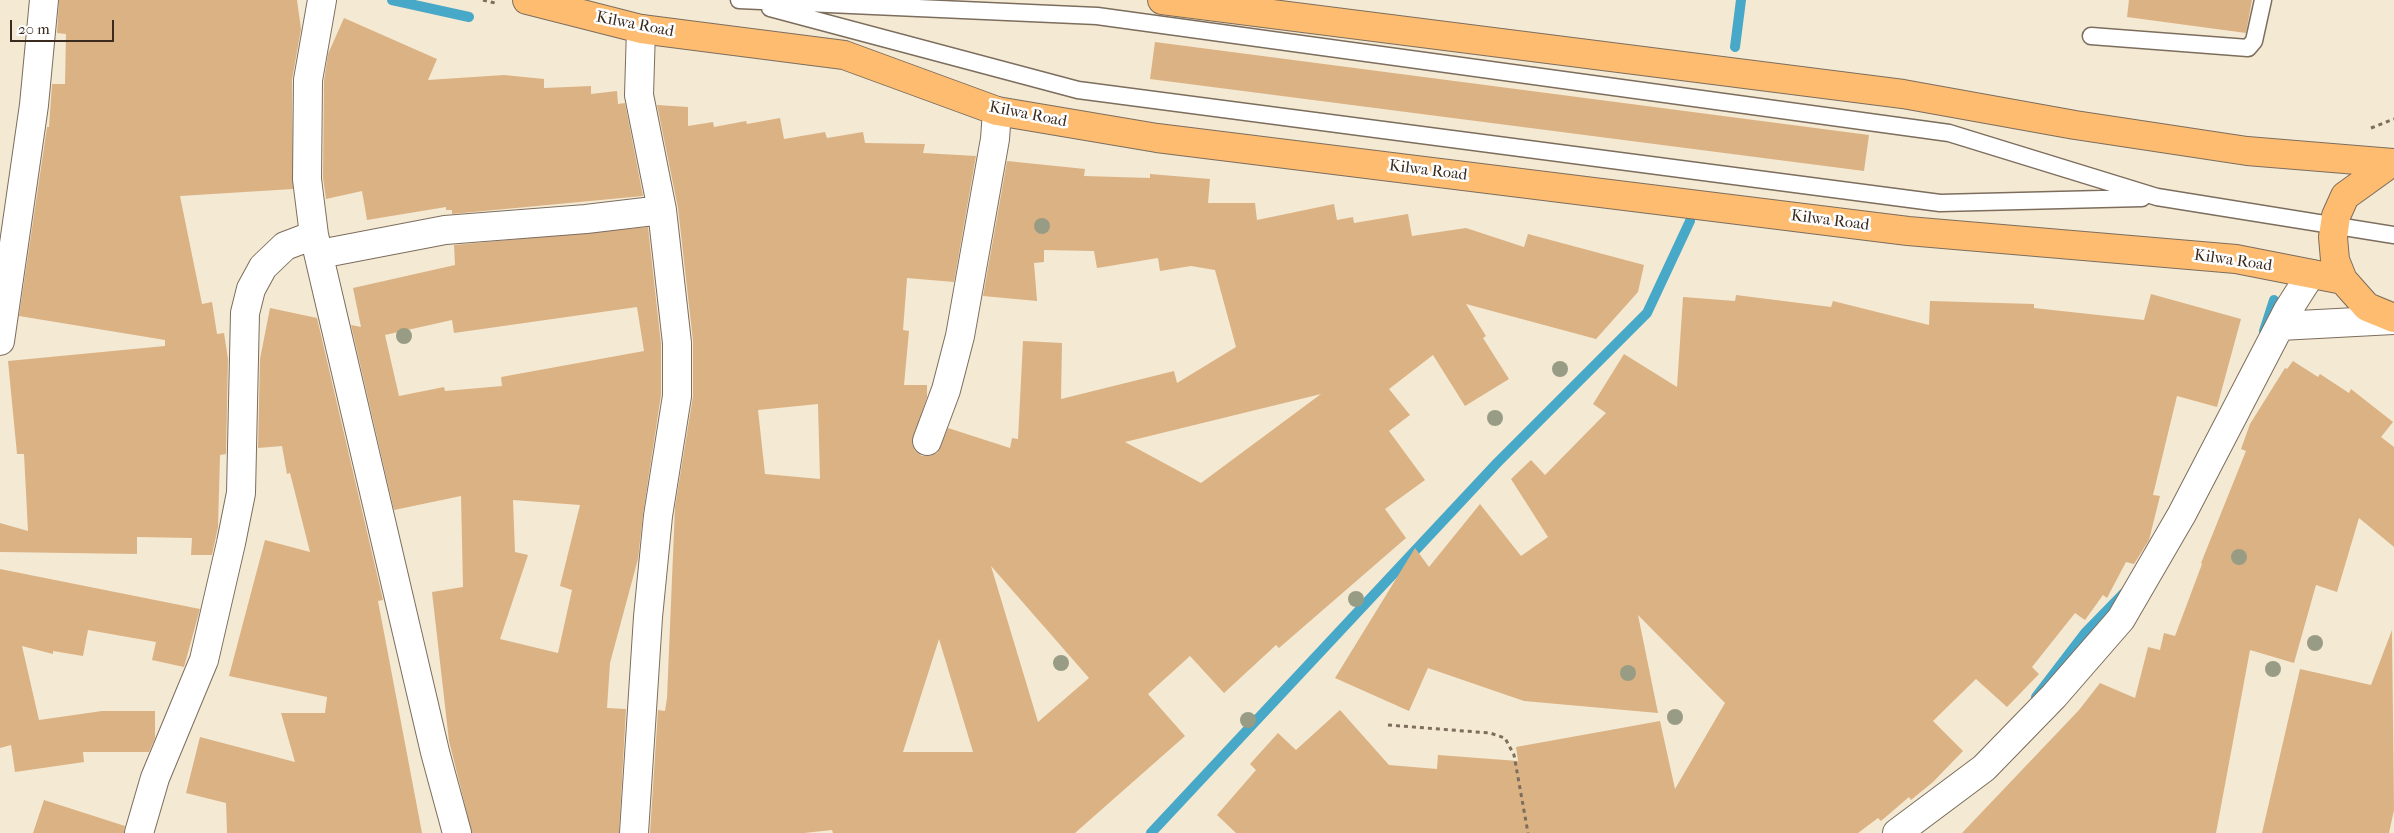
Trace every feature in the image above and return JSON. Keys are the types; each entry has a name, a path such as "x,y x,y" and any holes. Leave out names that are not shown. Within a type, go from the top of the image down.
{"highway":[{"name":"Kilwa Road","path":"527,0 641,28 844,55 997,111 1156,138 1908,231 2236,259 2342,280"},
{"path":"1170,0 1903,94 2075,125 2248,151 2392,163"},
{"path":"2392,163 2346,196 2336,216 2333,237 2335,260 2342,280 2367,307 2394,319"}],"street":[{"path":"0,341 34,105 44,0"},
{"path":"322,0 308,80 307,179 317,245 435,752 457,833"},
{"path":"634,833 658,516 677,396 677,343 662,210 640,95 641,28"},
{"path":"927,441 946,390 960,336 995,139 997,111"},
{"path":"139,833 155,778 204,660 233,535 241,493 245,313 251,289 263,267 285,246 317,245 445,230 586,219 662,210"},
{"path":"1897,833 1984,768 2054,696 2121,619 2182,514 2280,326 2311,274"},
{"path":"2280,326 2394,319"}],"lane":[{"path":"739,0 1097,16 1929,130 1949,133 2157,197 2394,235"},
{"path":"739,0 1078,90 1940,203 2157,197"},
{"path":"2091,36 2248,48 2254,41 2263,0"}],"path":[{"path":"1388,725 1490,733 1505,738 1514,755 1528,833"}],"building":[{"path":"59,0 297,0 301,29 292,80 293,189 180,196 202,304 212,302 217,334 224,333 228,359 226,454 220,455 218,527 212,555 191,555 192,538 137,537 137,554 0,552 0,523 28,531 24,454 17,454 8,361 165,346 165,340 19,316 47,127 49,127 52,84 65,84 66,34 57,33"},
{"path":"2129,0 2252,0 2246,33 2127,17"},
{"path":"344,18 437,59 428,80 504,75 544,79 544,88 591,86 591,94 617,91 618,104 625,103 643,196 452,214 452,210 446,210 446,207 367,220 362,191 326,199 323,178 324,81 328,54"},
{"path":"1155,42 1869,135 1864,171 1150,79"},
{"path":"657,105 688,107 688,126 713,122 714,127 746,121 747,124 780,118 784,139 825,132 827,138 863,132 865,143 925,144 923,153 976,156 954,282 907,278 903,330 909,331 904,385 927,385 927,397 912,443 915,451 922,456 930,456 937,453 948,428 1010,448 1012,438 1018,439 1023,341 1062,343 1061,399 1174,371 1177,383 1236,347 1215,270 1191,266 1160,271 1158,258 1097,268 1094,251 1044,250 1044,262 1034,263 1037,301 983,296 1007,161 1085,169 1084,176 1150,178 1150,174 1210,179 1208,203 1255,203 1257,220 1334,204 1337,220 1353,217 1354,223 1408,214 1412,236 1466,228 1524,247 1528,234 1644,265 1638,292 1596,339 1466,304 1486,336 1483,338 1509,379 1465,406 1433,355 1389,389 1410,415 1389,431 1425,480 1385,509 1406,538 1279,648 1276,645 1224,693 1190,656 1148,694 1185,736 1075,833 833,833 832,830 804,833 650,833 658,710 665,711 667,698 675,507 693,396 693,341 678,208","holes":["1321,394 1201,483 1125,442","818,404 820,479 765,474 758,410","991,566 1089,678 1038,722","939,639 973,752 903,752"]},
{"path":"648,227 661,344 661,395 638,559 610,663 607,708 626,709 619,833 472,833 449,741 432,592 463,587 461,496 394,510 351,325 361,327 353,288 455,265 454,245","holes":["637,307 644,351 501,377 502,386 445,391 444,387 399,396 385,335 452,320 454,333","513,500 580,505 560,586 572,590 558,653 500,639 528,555 515,552"]},
{"path":"2151,294 2241,319 2217,407 2177,396 2153,495 2160,496 2149,540 2134,564 2126,562 2107,598 2103,595 2085,620 2075,613 2032,667 2039,674 2007,707 1976,679 1933,721 1963,751 1933,782 1911,800 1909,797 1881,821 1878,818 1858,833 1236,833 1217,815 1256,770 1250,764 1278,733 1296,750 1340,710 1389,765 1437,769 1438,755 1518,761 1516,747 1660,721 1675,789 1725,703 1638,615 1658,713 1524,701 1428,668 1409,711 1335,678 1415,548 1429,567 1480,504 1521,556 1548,537 1511,479 1531,460 1545,475 1606,413 1593,404 1624,354 1677,387 1683,297 1735,301 1736,295 1831,307 1833,301 1929,325 1930,301 2034,304 2034,308 2144,320"},
{"path":"270,308 317,318 383,600 378,601 422,833 227,833 226,803 186,793 200,737 295,762 281,713 325,713 327,697 229,676 265,540 310,552 290,473 287,474 282,446 258,448 260,359"},
{"path":"2293,361 2318,377 2320,374 2349,393 2351,389 2393,422 2381,437 2394,447 2394,547 2359,518 2337,592 2316,585 2294,663 2250,650 2216,833 1962,833 2079,710 2100,683 2135,698 2148,647 2160,650 2164,633 2175,636 2201,563 2246,451 2241,449 2250,424 2285,368 2287,369"},
{"path":"0,569 200,609 184,667 152,660 156,642 88,630 83,656 53,651 53,654 22,646 39,720 102,711 155,711 155,738 149,752 83,752 84,762 15,772 11,745 0,748"},
{"path":"2392,630 2394,810 2389,833 2262,833 2300,669 2371,685"},
{"path":"44,800 125,826 124,833 33,833"}],"waterway":[{"path":"392,0 469,17"},
{"path":"1735,47 1741,0"},
{"path":"1151,833 1497,463 1647,313 1690,221"},
{"path":"2264,331 2274,300"},
{"path":"2036,697 2085,633 2124,593"}]}
